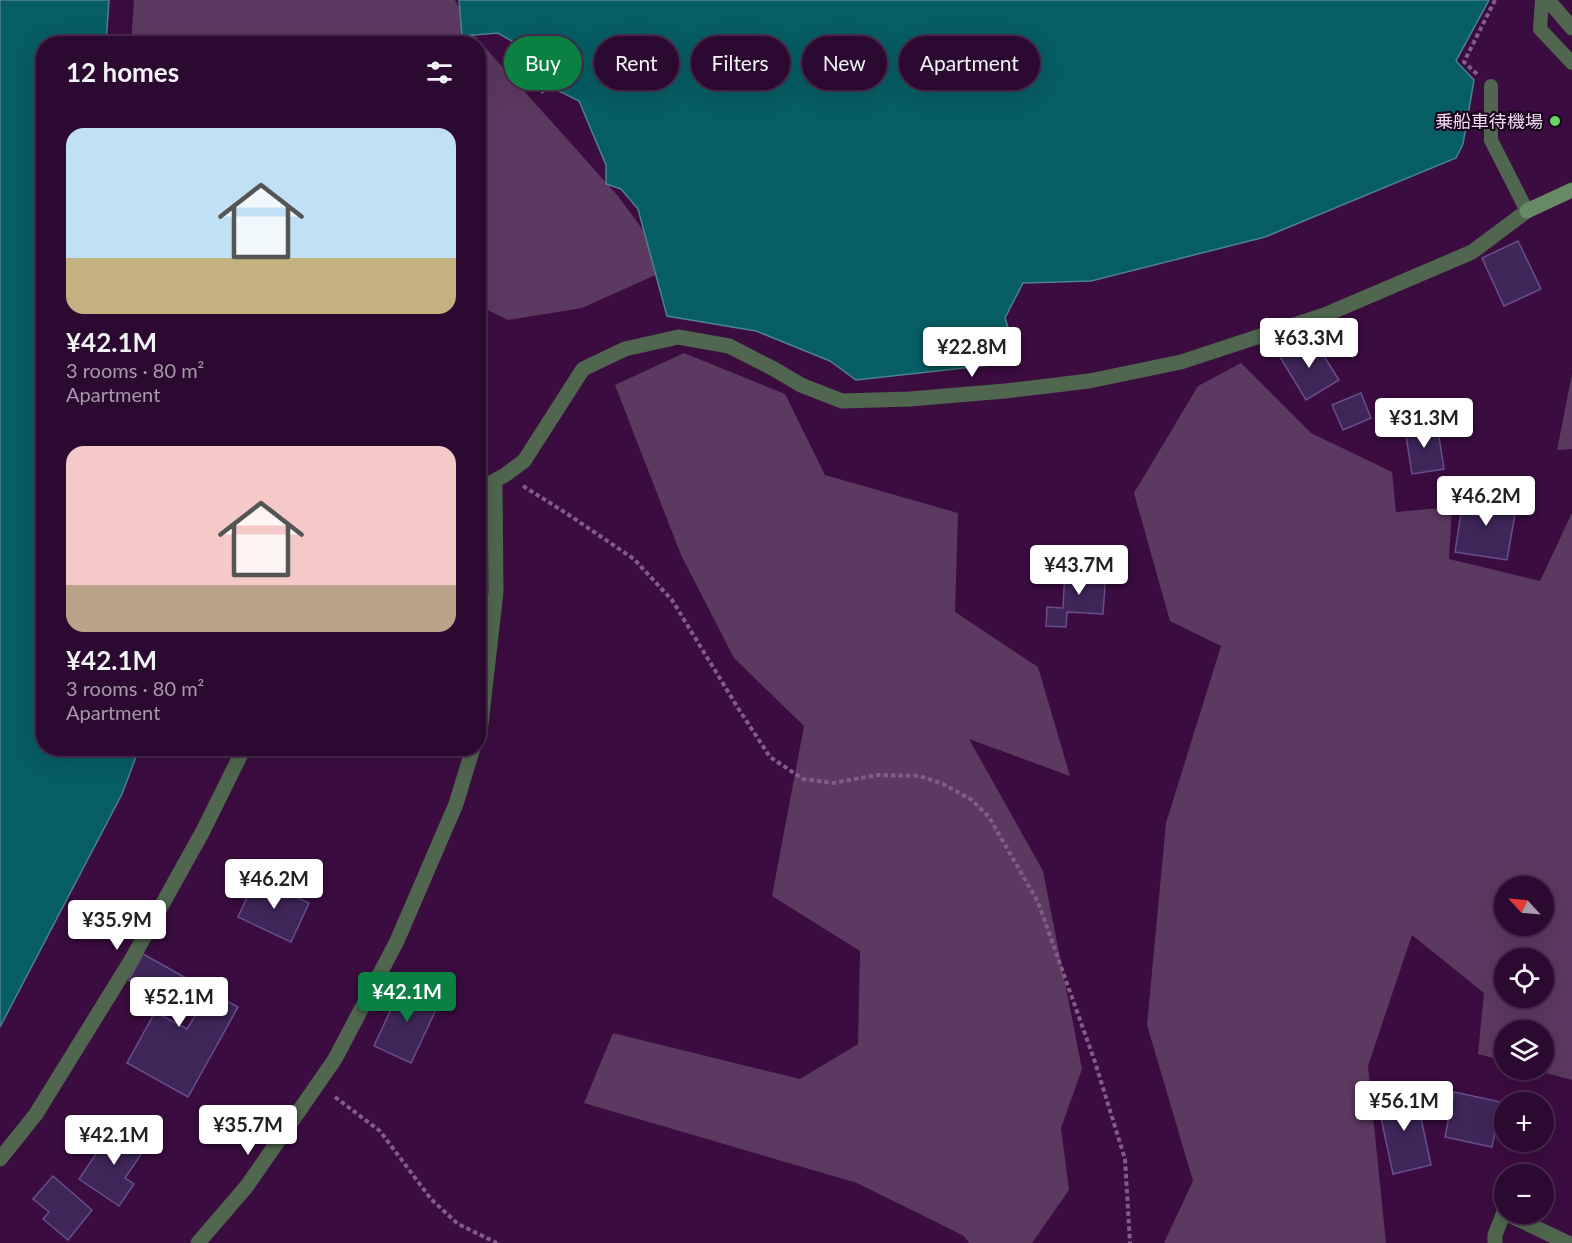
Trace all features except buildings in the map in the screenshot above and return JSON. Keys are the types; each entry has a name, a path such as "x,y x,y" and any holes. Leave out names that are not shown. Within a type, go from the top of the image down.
{"main road":[{"path":"1527,211 1572,189"}],"street":[{"path":"1548,0 1572,28"},
{"path":"486,486 524,460 583,369 625,349 678,337 729,346 801,385 842,401 1005,392 1089,381 1181,362 1327,314 1472,252 1527,211"},
{"path":"486,680 496,592 500,478"},
{"path":"0,1160 36,1114 133,957 203,831 240,756"},
{"path":"198,1243 248,1186 335,1059 397,941 456,804 471,756"},
{"path":"1495,1243 1495,1235 1500,1224"},
{"path":"1529,1224 1568,1243"}],"lane":[{"path":"1542,0 1540,29 1572,63"},
{"path":"1491,87 1491,140 1527,211"}],"path":[{"path":"1491,87 1464,62 1495,0"},
{"path":"500,478 566,513 634,559 672,600 770,757 803,779 834,783 877,775 920,776 943,784 972,800 989,817 1038,902 1095,1062 1125,1159 1130,1243"},
{"path":"318,1085 380,1131 431,1199 458,1224 497,1243"}],"shaded area":[{"path":"0,0 109,0 106,36 36,36 36,756 136,756 122,794 0,1027"},
{"path":"134,0 455,0 475,36 132,36"},
{"path":"459,0 1489,0 1456,61 1474,80 1463,144 1456,158 1265,237 1091,281 1023,283 1005,318 1019,362 856,380 830,361 756,331 667,316 638,209 621,189 606,184 606,165 579,101 557,90 582,90 582,36 504,37 498,33 462,36"},
{"path":"486,49 504,69 504,90 523,90 618,196 671,268 582,308 508,320 486,309"},
{"path":"684,353 785,394 825,475 958,513 955,612 1038,667 1070,776 969,739 1043,871 1082,1069 1061,1128 1069,1190 1032,1243 969,1243 964,1236 857,1183 584,1103 613,1033 800,1079 858,1044 860,951 772,896 804,726 734,658 681,555 615,385"},
{"path":"1241,363 1311,433 1392,472 1396,512 1452,507 1449,559 1540,581 1572,513 1572,1080 1554,1075 1554,1020 1494,1020 1494,1058 1478,1054 1484,993 1412,935 1368,1066 1386,1243 1164,1243 1193,1181 1147,1025 1166,823 1221,646 1170,621 1134,493 1198,386"},
{"path":"1572,374 1572,449 1557,450"}],"place":[{"name":"乗船車待機場","path":"1555,121"}]}
